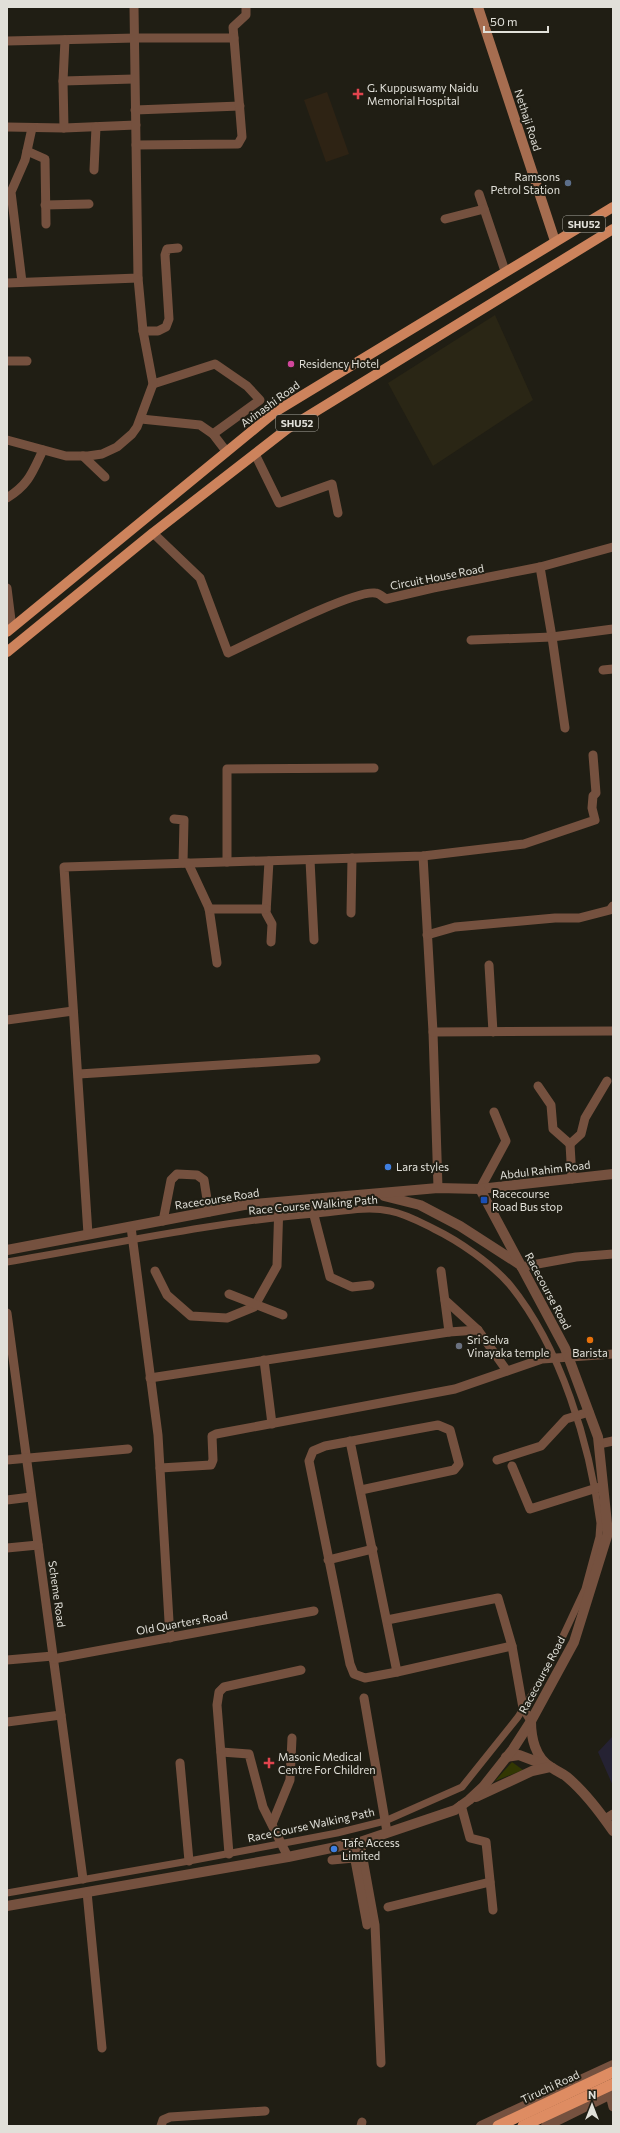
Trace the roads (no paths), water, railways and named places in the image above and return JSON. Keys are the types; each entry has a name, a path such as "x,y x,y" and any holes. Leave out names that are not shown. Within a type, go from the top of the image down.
{"highway":[{"name":"Tiruchi Road","path":"498,2126 613,2072"},
{"path":"523,2126 613,2084"}],"main road":[{"name":"Nethaji Road","path":"478,7 555,241"},
{"name":"Avinashi Road","path":"9,630 275,412 505,271 613,207"},
{"name":"SHU52","path":"7,652 153,533 287,429 613,229"}],"street":[{"path":"7,440 66,456 102,454 117,447 132,434 141,419 153,384 144,331 138,278 134,79 136,38 134,7"},
{"path":"136,145 238,144 242,137 233,26 246,15 246,7"},
{"path":"7,42 136,38 234,38"},
{"path":"64,128 63,81 65,40"},
{"path":"63,81 134,79"},
{"path":"135,110 240,106"},
{"path":"7,127 64,128 136,125"},
{"path":"94,170 96,127"},
{"path":"22,282 11,229 11,192 27,151 32,128"},
{"path":"27,151 45,158 46,224"},
{"path":"479,194 505,271"},
{"path":"45,205 89,204"},
{"path":"445,219 484,209"},
{"path":"144,331 158,331 166,327 169,318 165,255 167,249 178,248"},
{"path":"7,283 138,278"},
{"path":"7,361 27,361"},
{"path":"153,384 215,364 247,386 260,400 213,434"},
{"path":"141,419 200,425 213,434 226,452"},
{"path":"7,498 21,489 28,480 43,450"},
{"path":"255,454 279,504 332,484 338,513"},
{"path":"83,456 105,477"},
{"name":"Circuit House Road","path":"153,533 200,578 228,652 326,608 365,594 377,593 386,599 433,588 540,567 613,547"},
{"path":"540,567 565,728"},
{"path":"7,588 9,630"},
{"path":"470,640 552,637 613,628"},
{"path":"603,670 613,669"},
{"path":"88,1234 64,867 423,856 524,844 595,820 592,808 593,796 596,793 593,755"},
{"path":"227,862 228,769 374,768"},
{"path":"174,819 184,820 185,863 209,909 217,963"},
{"path":"423,856 433,1032 438,1188"},
{"path":"351,913 352,858"},
{"path":"310,860 314,940"},
{"path":"269,861 266,914 272,924 271,942"},
{"path":"428,935 455,927 555,918 579,918 610,910 613,906"},
{"path":"209,909 266,909"},
{"path":"490,965 493,1032"},
{"path":"7,1020 73,1011"},
{"path":"433,1032 613,1031"},
{"path":"78,1074 316,1058"},
{"path":"570,1144 581,1134 585,1118 607,1081"},
{"path":"538,1086 551,1105 552,1129 570,1144 572,1178"},
{"path":"480,1189 506,1141 494,1112"},
{"path":"163,1220 171,1180 177,1174 197,1175 204,1180 209,1212"},
{"name":"Abdul Rahim Road","path":"480,1189 613,1174"},
{"name":"Racecourse Road","path":"7,1250 244,1205 438,1188 480,1189 568,1358 589,1412 598,1437 599,1488 610,1532 574,1642 531,1721 495,1773 465,1803 455,1810 356,1843 288,1858 7,1906"},
{"path":"379,1194 420,1205 460,1226 521,1266 576,1257 613,1254"},
{"path":"310,1200 330,1277 352,1287 370,1286"},
{"path":"155,1271 167,1295 191,1316 227,1318 254,1307 277,1266 278,1203"},
{"name":"Race Course Walking Path","path":"7,1262 278,1217 374,1209 390,1211 412,1218 450,1237 474,1253 508,1283 531,1314 553,1359 582,1432 599,1488 600,1523 600,1537 585,1589 555,1654 523,1708 462,1787 385,1821 229,1854 7,1893"},
{"path":"131,1226 158,1435 170,1638"},
{"path":"441,1271 449,1332"},
{"path":"229,1294 283,1315"},
{"path":"445,1300 478,1330 507,1371"},
{"name":"Scheme Road","path":"7,1313 83,1879"},
{"path":"150,1378 449,1332 478,1330"},
{"path":"160,1468 211,1465 213,1460 212,1436 456,1389 542,1359 613,1354"},
{"path":"264,1360 272,1424"},
{"path":"497,1460 541,1446 566,1419 589,1412"},
{"path":"361,1490 454,1470 458,1464 450,1430 438,1425 325,1446 313,1451 309,1461 328,1560 350,1664 354,1674 365,1678 512,1646"},
{"path":"350,1441 397,1672"},
{"path":"599,1444 613,1441"},
{"path":"7,1460 128,1449"},
{"path":"512,1466 530,1509 599,1488"},
{"path":"7,1500 31,1497"},
{"path":"7,1548 38,1545"},
{"path":"328,1560 373,1549"},
{"path":"387,1620 498,1598 501,1602 512,1646 523,1708 531,1721 532,1743 550,1767"},
{"name":"Old Quarters Road","path":"7,1660 53,1658 314,1611"},
{"path":"229,1854 217,1705 219,1692 224,1688 301,1670"},
{"path":"364,1698 387,1832"},
{"path":"7,1722 61,1715"},
{"path":"272,1824 290,1780 292,1738"},
{"path":"221,1752 249,1754 263,1807 288,1858"},
{"path":"506,1757 519,1755 550,1767 566,1776 609,1817 613,1831"},
{"path":"180,1763 190,1861"},
{"path":"493,1910 486,1842 470,1838 465,1803 532,1771 550,1767"},
{"path":"356,1843 354,1858 367,1925"},
{"path":"356,1843 375,1925 381,2063"},
{"path":"332,1860 354,1858"},
{"path":"388,1907 490,1882"},
{"path":"87,1892 102,2048"},
{"path":"482,2126 613,2065"},
{"path":"546,2126 612,2094 613,2107"},
{"path":"161,2126 163,2120 170,2117 265,2111"}],"place":[{"name":"G. Kuppuswamy Naidu Memorial Hospital","path":"358,94"},
{"name":"Ramsons Petrol Station","path":"568,183"},
{"name":"Residency Hotel","path":"291,364"},
{"name":"Lara styles","path":"388,1167"},
{"name":"Racecourse Road Bus stop","path":"484,1200"},
{"name":"Barista","path":"590,1340"},
{"name":"Sri Selva Vinayaka temple","path":"459,1346"},
{"name":"Masonic Medical Centre For Children","path":"269,1763"},
{"name":"Tafe Access Limited","path":"334,1849"}]}
